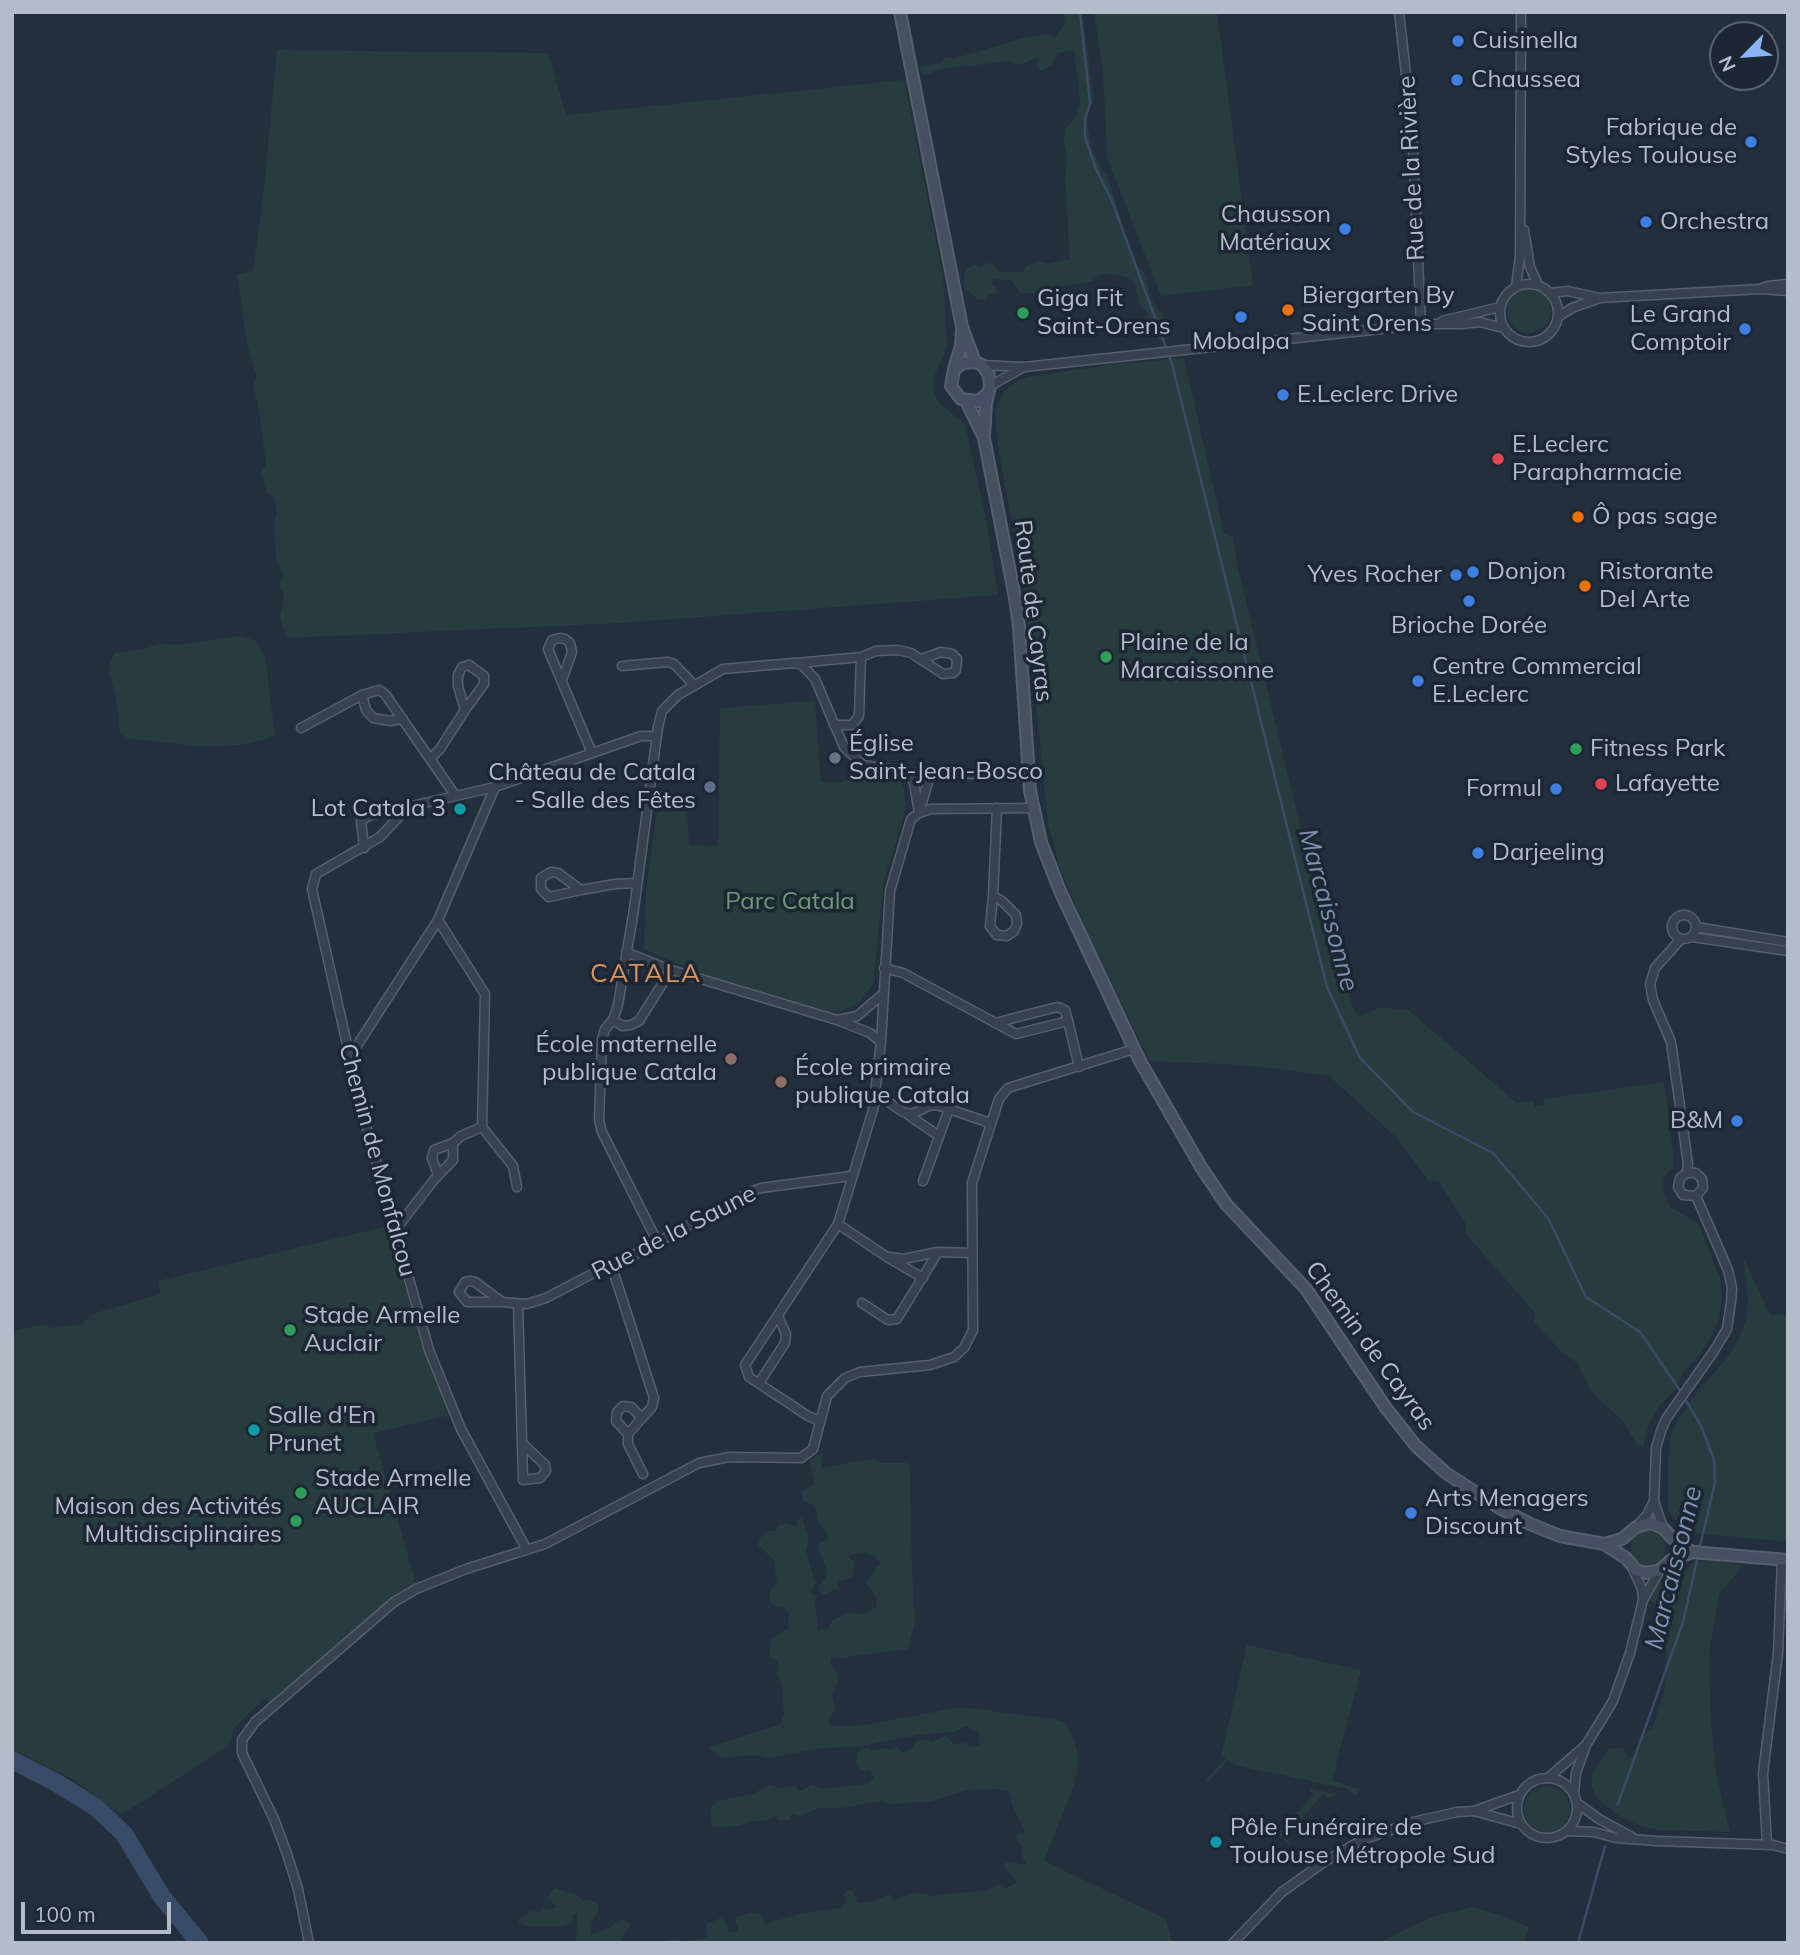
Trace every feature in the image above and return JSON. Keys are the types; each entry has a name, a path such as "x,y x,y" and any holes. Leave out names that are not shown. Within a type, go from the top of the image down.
{"street":[{"name":"Route de Cayras","path":"900,12 962,327 979,364 989,375 984,438"},
{"name":"Rue de la Rivière","path":"1399,12 1412,129 1425,324"},
{"path":"1516,287 1520,256 1521,12"},
{"path":"1520,209 1531,267 1538,285"},
{"path":"954,370 963,363 1024,367 1425,324 1480,322 1503,328 1516,340 1533,342 1542,340 1551,332 1558,317 1557,304 1550,293 1538,285 1525,284 1516,287 1505,296 1500,307 1503,328"},
{"path":"1760,289 1788,284"},
{"path":"1550,293 1568,291 1599,298 1760,289 1788,291"},
{"path":"1558,317 1572,308 1599,298"},
{"path":"1425,324 1500,307"},
{"name":"Route de Cayras","path":"962,327 961,346 950,380 953,391 966,401 984,438 1019,627 1029,776 1041,842 1060,891 1140,1061"},
{"path":"966,401 978,401 989,390 1024,367"},
{"path":"562,680 572,652 570,643 560,638 552,640 548,649 592,753"},
{"path":"657,1241 602,1132 599,1120 602,1039 618,1005 660,718 666,705 694,685 715,672 732,667 861,657 876,651 898,650 922,659"},
{"path":"834,725 852,725 859,716 861,657"},
{"path":"622,666 668,662 674,664 694,685"},
{"path":"794,663 812,672 844,747 863,765 902,771 910,775 919,813"},
{"path":"431,758 484,684 484,676 469,665 463,667 457,675 465,710"},
{"path":"301,728 362,695 379,690 385,694 455,795"},
{"path":"362,695 366,710 373,718 390,721 402,719"},
{"path":"407,808 380,838 364,848 361,821 368,816 495,787 641,736 656,736"},
{"path":"910,775 931,772 1029,776"},
{"path":"919,813 931,772"},
{"path":"349,1058 438,919 495,787"},
{"path":"993,896 1016,915 1017,924 1014,931 1007,936 997,935 990,926 997,808"},
{"path":"821,1421 808,1416 750,1377 745,1365 838,1224 876,1100 890,891 911,819 931,809 1033,808"},
{"name":"Chemin de Monfalcou","path":"364,848 316,874 312,889 349,1058 420,1320 444,1390 461,1429 527,1550"},
{"path":"581,890 558,873 551,872 541,878 541,889 549,897 615,884 636,883"},
{"path":"1681,939 1672,930 1673,923 1678,917 1690,917 1696,927 1788,942"},
{"path":"438,919 485,994 482,1127 513,1166 517,1187"},
{"path":"1692,937 1696,927"},
{"path":"1686,1173 1696,1173 1702,1179 1703,1188 1696,1196 1687,1197 1680,1191 1680,1178 1686,1173 1688,1164 1671,1042 1653,1000 1650,984 1655,968 1681,939 1692,937 1788,951"},
{"path":"626,952 671,970 837,1020 870,1033 881,1042"},
{"path":"884,968 903,974 1016,1034 1068,1021"},
{"path":"613,1020 623,1026 639,1021 671,970"},
{"path":"837,1020 857,1016 883,994"},
{"path":"995,1023 1057,1007 1065,1010 1079,1067"},
{"path":"309,1943 287,1854 274,1819 242,1753 245,1734 394,1602 416,1589 451,1574 556,1539 699,1463 729,1457 801,1458 813,1449 827,1396 845,1378 870,1370 940,1363 954,1357 964,1348 974,1323 972,1183 999,1099 1008,1088 1134,1049"},
{"name":"Chemin de Cayras","path":"1140,1061 1201,1167 1226,1204 1306,1289 1386,1408 1416,1446 1467,1487 1530,1524 1560,1536 1604,1544 1646,1573 1660,1570"},
{"path":"876,1100 887,1101 939,1136"},
{"path":"903,1112 912,1114 937,1105 990,1123"},
{"path":"923,1181 949,1109"},
{"path":"438,1175 432,1154 440,1146 453,1143 461,1136 482,1127"},
{"path":"396,1229 453,1160 453,1143"},
{"name":"Rue de la Saune","path":"502,1302 475,1282 465,1282 459,1289 460,1297 467,1302 518,1304 537,1302 611,1264 619,1263 750,1192 761,1188 851,1176"},
{"path":"1670,1561 1673,1549 1654,1501 1656,1448 1666,1419 1714,1352 1727,1329 1732,1289 1724,1259 1696,1196"},
{"path":"838,1224 923,1278"},
{"path":"887,1257 903,1259 938,1252 972,1252"},
{"path":"862,1303 888,1320 897,1319 938,1252"},
{"path":"611,1264 654,1398 652,1407 628,1434 628,1444 643,1474"},
{"path":"518,1304 523,1480 540,1478 546,1471 545,1465 522,1443"},
{"path":"759,1383 785,1343 786,1334 778,1316"},
{"path":"628,1434 616,1421 617,1412 624,1406 631,1407 642,1418"},
{"path":"1604,1544 1622,1539 1632,1531 1644,1519 1654,1501"},
{"path":"1643,1600 1642,1589 1624,1548 1632,1531 1650,1524 1692,1552"},
{"path":"1519,1795 1517,1813 1521,1824 1531,1834 1540,1838 1554,1838 1567,1831 1574,1821 1576,1773 1586,1745 1614,1701 1630,1653 1643,1600 1660,1570 1670,1561 1692,1552 1785,1560 1778,1653 1763,1773 1770,1845"},
{"path":"1233,1943 1283,1892 1324,1862 1362,1840 1413,1822 1474,1811 1519,1795 1531,1782 1548,1778 1586,1745"},
{"path":"1548,1778 1563,1782 1575,1798 1599,1819 1635,1838"},
{"path":"1474,1811 1521,1824"},
{"path":"1567,1831 1594,1832 1616,1838 1770,1845 1788,1849"},
{"path":"1770,1845 1788,1842"}],"green space":[{"path":"1065,12 1082,12 1094,101 1088,109 1087,124 1092,149 1107,175 1134,261 1147,277 1150,296 1156,308 1163,312 1169,339 1159,340 1146,323 1148,313 1139,304 1134,282 1126,277 1106,273 1091,282 1054,287 1044,293 1020,293 1012,281 996,279 991,283 997,292 988,295 986,299 978,300 969,291 966,292 963,284 966,269 974,265 981,268 985,263 993,264 999,272 1023,272 1026,266 1037,261 1048,264 1070,259 1065,176 1067,156 1064,143 1065,129 1075,118 1080,101 1074,50 1058,53 1051,65 1044,70 1038,70 1036,58 1019,65 1011,61 940,69 926,75 921,73 919,67 940,63 945,57 953,59 1020,39 1047,34 1055,38 1064,25"},
{"path":"1094,12 1217,12 1253,285 1161,296 1107,157 1103,73"},
{"path":"277,50 548,53 566,115 904,80 943,275 947,347 933,379 934,394 941,405 965,424 986,519 998,595 620,623 286,638 280,617 284,600 283,590 279,588 284,574 276,559 274,523 277,512 274,497 267,494 261,472 266,464 253,384 257,378 247,343 237,274 253,271"},
{"path":"1529,289 1544,296 1551,311 1544,326 1529,333 1514,326 1507,311 1514,296"},
{"path":"1184,358 1224,533 1233,537 1237,564 1328,942 1357,1017 1382,1007 1407,1009 1517,1103 1533,1101 1535,1107 1544,1105 1544,1099 1664,1082 1674,1158 1673,1167 1663,1180 1664,1192 1670,1207 1698,1223 1721,1281 1722,1299 1713,1334 1701,1353 1683,1371 1677,1388 1661,1404 1649,1423 1643,1447 1636,1443 1622,1420 1592,1393 1577,1363 1562,1352 1534,1323 1535,1313 1465,1233 1466,1224 1438,1181 1428,1180 1397,1138 1328,1075 1243,1065 1150,1061 1087,932 1059,866 1048,823 1025,593 997,442 995,409 1005,390 1028,377 1115,364"},
{"path":"241,636 256,641 265,656 275,735 241,745 196,746 130,739 120,734 116,698 108,669 114,653 145,649 160,643 176,645"},
{"name":"Parc Catala","path":"815,701 821,782 841,782 860,774 899,779 904,790 906,809 884,881 873,984 859,1003 833,1014 694,971 644,949 646,890 657,812 687,811 689,845 718,846 720,708"},
{"path":"388,1226 422,1347 450,1415 373,1433 416,1584 270,1705 265,1698 234,1728 228,1746 121,1815 74,1780 12,1749 12,1340 17,1330 46,1324 50,1328 83,1324 92,1314 161,1294 158,1281"},
{"path":"1743,1257 1770,1315 1788,1314 1788,1542 1686,1532 1668,1511 1668,1456 1677,1421 1700,1388 1725,1361 1738,1341 1746,1320 1748,1299"},
{"path":"822,1453 821,1468 873,1459 882,1463 907,1463 910,1466 915,1621 908,1649 831,1659 838,1681 832,1694 835,1709 829,1719 830,1727 866,1725 960,1707 1054,1719 1065,1723 1073,1736 1078,1768 1074,1786 1044,1861 1166,1919 1172,1943 658,1943 674,1939 682,1941 707,1938 706,1924 721,1918 727,1924 729,1932 739,1931 735,1918 750,1913 762,1915 765,1924 803,1913 841,1908 846,1901 843,1895 848,1890 853,1891 858,1903 868,1903 889,1894 893,1900 916,1893 932,1896 988,1890 998,1884 1005,1889 1017,1882 1004,1867 1006,1862 1027,1865 1021,1855 1023,1847 1016,1841 1017,1835 1025,1832 1009,1791 999,1789 967,1790 931,1801 890,1804 880,1801 842,1808 819,1808 801,1816 792,1814 789,1820 778,1820 775,1815 766,1821 712,1827 710,1809 717,1801 753,1794 769,1785 780,1788 795,1786 800,1791 812,1785 821,1789 867,1784 874,1778 870,1770 861,1771 856,1763 858,1751 868,1748 872,1751 886,1748 889,1750 897,1747 903,1753 913,1747 916,1741 926,1739 932,1742 946,1736 954,1744 979,1746 979,1733 966,1726 955,1732 923,1734 860,1746 823,1748 768,1758 755,1755 721,1758 709,1747 779,1725 784,1715 782,1684 777,1674 779,1662 769,1657 771,1639 788,1629 789,1614 783,1607 773,1605 769,1598 771,1589 777,1586 774,1560 758,1545 760,1538 768,1531 775,1531 778,1525 787,1523 797,1528 797,1520 802,1518 809,1542 806,1550 815,1583 811,1593 817,1597 814,1601 817,1630 829,1628 832,1621 846,1613 863,1614 876,1607 877,1599 865,1583 880,1563 875,1556 860,1552 848,1556 855,1563 852,1577 837,1582 838,1588 824,1595 819,1591 827,1569 817,1546 829,1537 818,1522 815,1505 804,1502 801,1491 815,1484 809,1460"},
{"path":"1648,1531 1660,1536 1665,1548 1660,1560 1648,1565 1636,1560 1631,1548 1636,1536"},
{"path":"1714,1560 1743,1566 1720,1592 1709,1652 1716,1772 1730,1832 1643,1827 1622,1818 1597,1798 1591,1786 1594,1771 1608,1749 1623,1748 1628,1758 1639,1752 1638,1739 1653,1728 1665,1686 1666,1648 1655,1631 1660,1606 1650,1601 1658,1583 1674,1566 1684,1572 1695,1561"},
{"path":"1247,1645 1361,1670 1332,1780 1360,1790 1355,1796 1348,1789 1234,1765 1228,1760 1208,1782 1206,1780 1226,1758 1221,1756"},
{"path":"1547,1786 1563,1793 1570,1809 1563,1825 1547,1832 1531,1825 1524,1809 1531,1793"},
{"path":"1309,1788 1334,1794 1329,1799 1323,1794 1285,1838 1289,1844 1272,1830 1274,1828 1279,1833 1313,1795"},
{"path":"554,1888 575,1894 583,1901 589,1899 598,1904 590,1935 609,1928 620,1919 627,1921 630,1926 621,1940 623,1943 576,1943 577,1914 573,1914 572,1923 562,1926 528,1926 519,1923 519,1918 531,1911 540,1912 543,1908 549,1910 556,1907 547,1898"},
{"path":"1474,1907 1529,1927 1523,1943 1378,1943 1434,1916"}],"waterway":[{"name":"Marcaissonne","path":"1080,12 1090,103 1085,119 1085,137 1096,169 1112,201 1172,364 1327,987 1360,1058 1413,1112 1493,1153 1548,1218 1586,1297 1640,1332 1681,1392"},
{"name":"Marcaissonne","path":"1684,1397 1701,1426 1714,1460 1715,1483 1699,1550"},
{"name":"Marcaissonne","path":"1618,1804 1683,1622 1698,1556"},
{"path":"12,1760 97,1808 124,1834 162,1897 200,1943"},
{"name":"Marcaissonne","path":"1578,1943 1605,1846"}],"place":[{"name":"Cuisinella","path":"1458,41"},
{"name":"Chaussea","path":"1457,80"},
{"name":"Fabrique de Styles Toulouse","path":"1751,142"},
{"name":"Orchestra","path":"1646,222"},
{"name":"Chausson Matériaux","path":"1345,229"},
{"name":"Biergarten By Saint Orens","path":"1288,310"},
{"name":"Giga Fit Saint-Orens","path":"1023,313"},
{"name":"Mobalpa","path":"1241,317"},
{"name":"Le Grand Comptoir","path":"1745,329"},
{"name":"E.Leclerc Drive","path":"1283,395"},
{"name":"E.Leclerc Parapharmacie","path":"1498,459"},
{"name":"Ô pas sage","path":"1578,517"},
{"name":"Donjon","path":"1473,572"},
{"name":"Yves Rocher","path":"1456,575"},
{"name":"Ristorante Del Arte","path":"1585,586"},
{"name":"Brioche Dorée","path":"1469,601"},
{"name":"Plaine de la Marcaissonne","path":"1106,657"},
{"name":"Centre Commercial E.Leclerc","path":"1418,681"},
{"name":"Fitness Park","path":"1576,749"},
{"name":"Église Saint-Jean-Bosco","path":"835,758"},
{"name":"Lafayette","path":"1601,784"},
{"name":"Château de Catala - Salle des Fêtes","path":"710,787"},
{"name":"Formul","path":"1556,789"},
{"name":"Lot Catala 3","path":"460,809"},
{"name":"Darjeeling","path":"1478,853"},
{"name":"École maternelle publique Catala","path":"731,1059"},
{"name":"École primaire publique Catala","path":"781,1082"},
{"name":"B&M","path":"1737,1121"},
{"name":"Stade Armelle Auclair","path":"290,1330"},
{"name":"Salle d'En Prunet","path":"254,1430"},
{"name":"Stade Armelle AUCLAIR","path":"301,1493"},
{"name":"Arts Menagers Discount","path":"1411,1513"},
{"name":"Maison des Activités Multidisciplinaires","path":"296,1521"},
{"name":"Pôle Funéraire de Toulouse Métropole Sud","path":"1216,1842"}],"district":[{"name":"CATALA","path":"646,974"}]}
